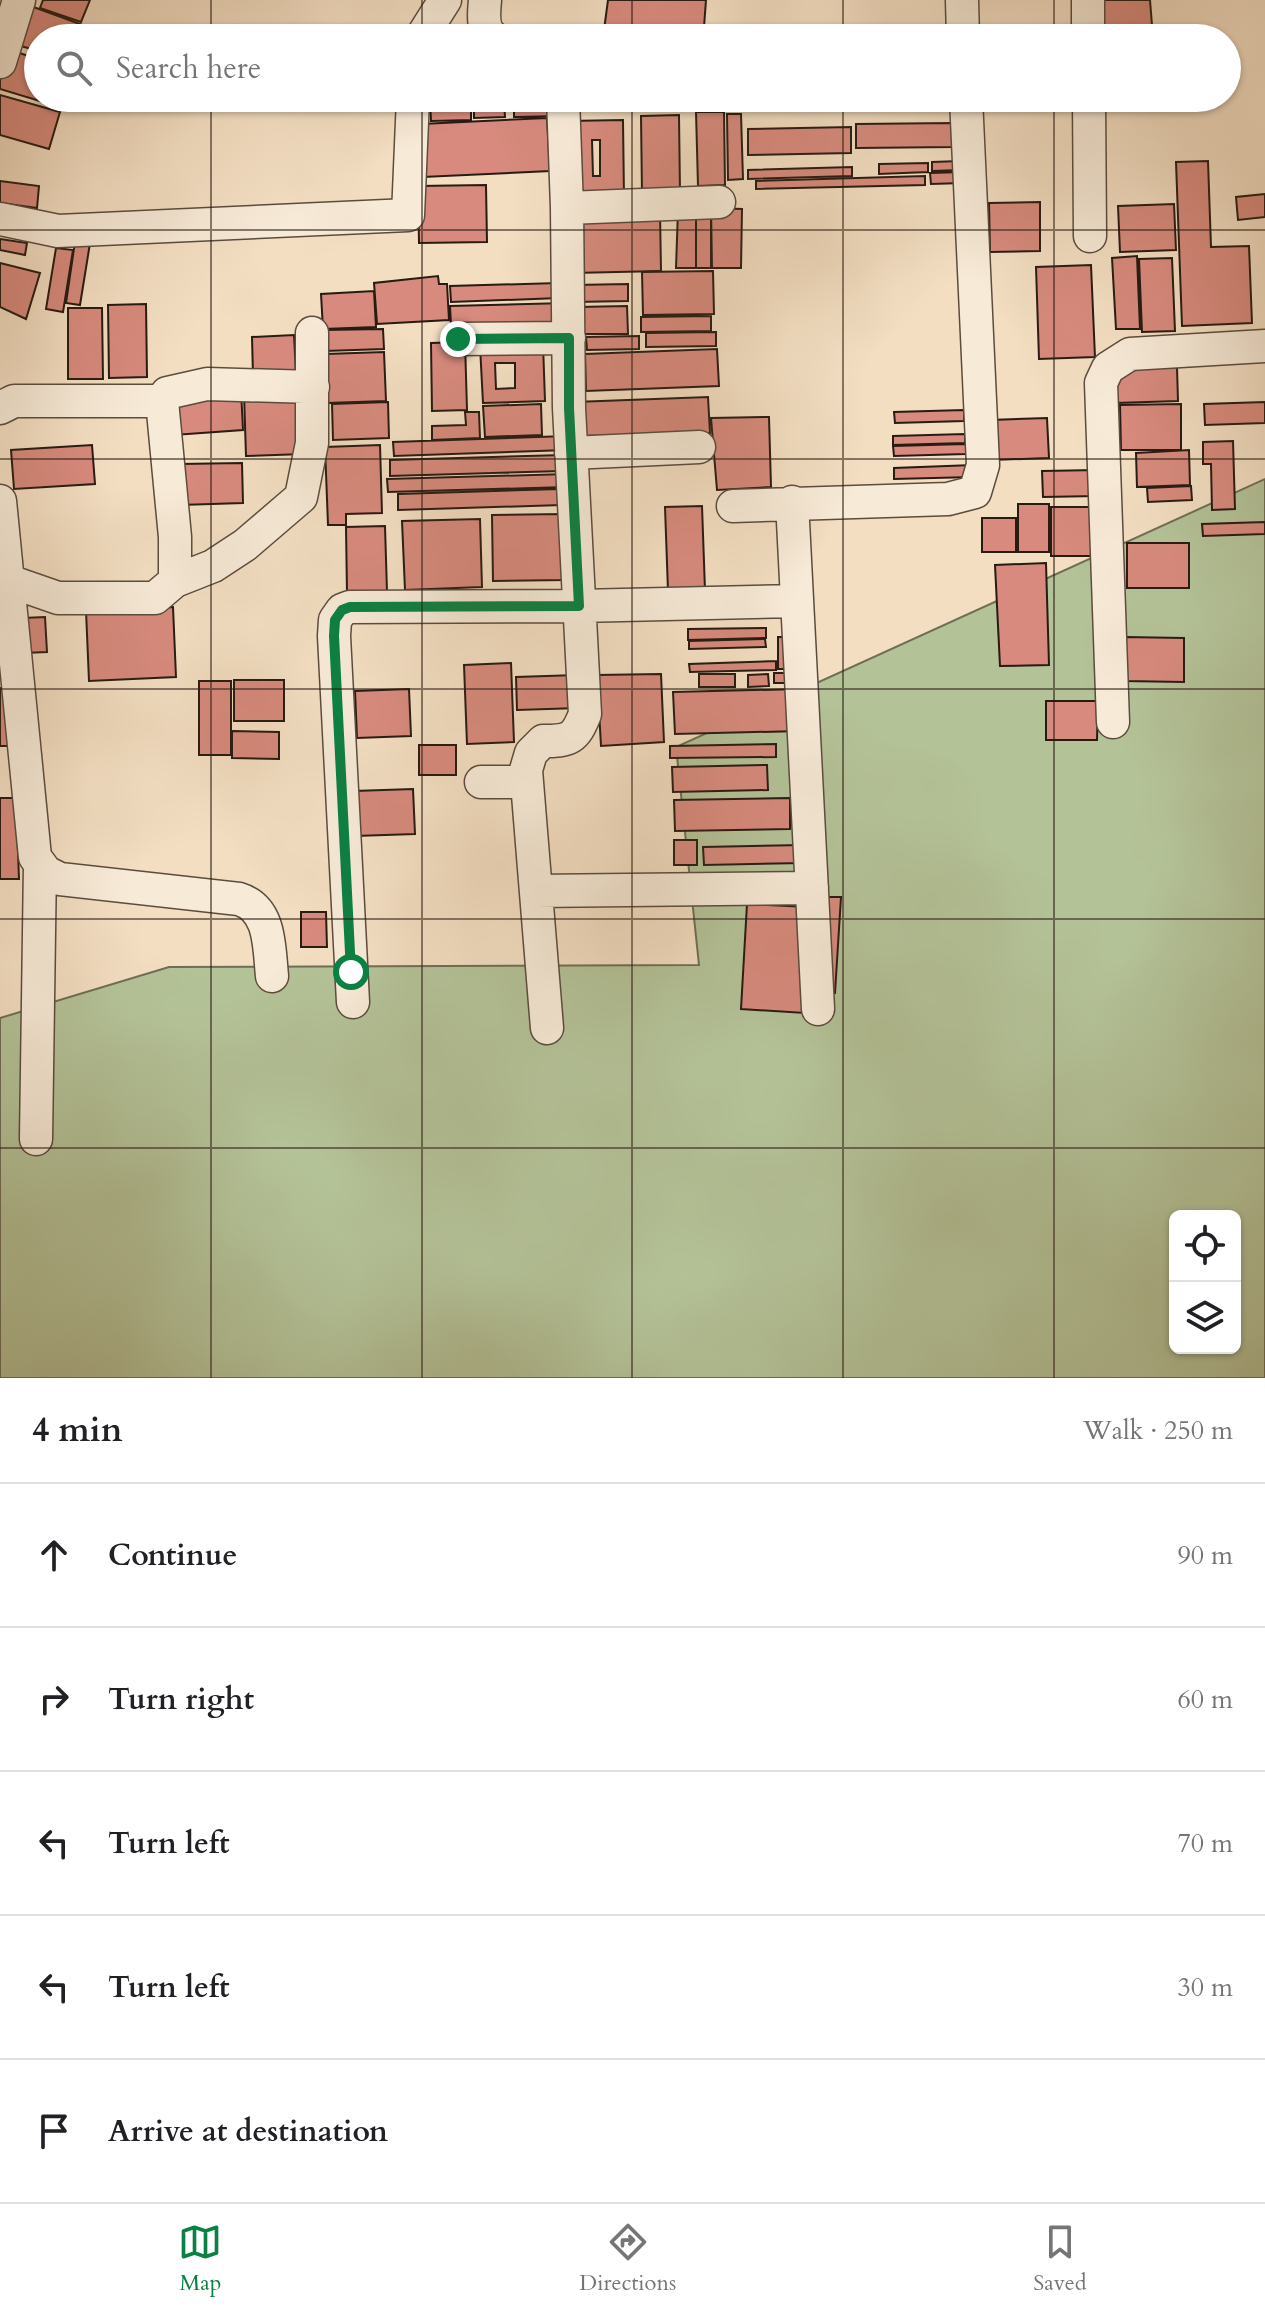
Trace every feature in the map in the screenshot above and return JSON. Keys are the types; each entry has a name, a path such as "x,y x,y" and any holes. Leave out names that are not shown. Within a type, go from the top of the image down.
{"street":[{"path":"0,62 19,0"},
{"path":"430,24 445,0"},
{"path":"485,0 485,24"},
{"path":"962,0 963,24"},
{"path":"1088,0 1088,24"},
{"path":"0,219 58,231 408,215 412,112"},
{"path":"547,1028 526,770 531,753 543,741 564,741 577,733 585,714 571,453 564,112"},
{"path":"733,506 948,499 975,492 983,465 967,112"},
{"path":"1089,112 1090,236"},
{"path":"567,208 719,202"},
{"path":"4,578 58,598 155,598 175,581 213,566 245,545 301,497 312,443 312,333"},
{"path":"458,339 569,338"},
{"path":"1113,722 1101,383 1108,368 1130,354 1265,346"},
{"path":"175,581 175,537 162,401 167,393 207,384 313,387"},
{"path":"0,408 14,401 162,401"},
{"path":"571,453 699,447"},
{"path":"0,501 4,578 35,857 46,872 60,879 252,903 259,912 268,939 272,976"},
{"path":"792,502 818,1009"},
{"path":"353,1002 334,636 335,620 342,610 350,607 797,601"},
{"path":"481,782 527,782"},
{"path":"36,1139 40,864"},
{"path":"536,891 812,888"}],"green space":[{"path":"1265,479 1265,1378 0,1378 0,1018 169,967 699,965 676,747"}],"building":[{"path":"43,0 90,0 81,22 40,8"},
{"path":"608,0 706,0 704,24 605,24"},
{"path":"1098,0 1150,0 1152,24 1100,24"},
{"path":"28,5 80,24 24,24 24,47 14,44"},
{"path":"7,49 24,54 24,96 0,89 0,72"},
{"path":"0,95 24,102 24,112 60,112 49,149 0,135"},
{"path":"431,112 471,112 471,120 431,121"},
{"path":"474,112 505,112 505,117 474,118"},
{"path":"514,112 561,112 561,116 514,117"},
{"path":"696,112 724,112 725,185 698,186"},
{"path":"727,114 741,114 743,179 728,180"},
{"path":"679,115 680,193 642,193 641,116"},
{"path":"547,118 550,171 423,177 421,124"},
{"path":"623,120 624,198 569,199 567,121","holes":["592,140 600,140 600,176 593,176"]},
{"path":"953,123 954,147 856,148 856,124"},
{"path":"851,127 851,153 748,155 748,129"},
{"path":"960,161 961,170 932,171 932,162"},
{"path":"1208,161 1211,247 1249,246 1252,323 1182,326 1176,162"},
{"path":"928,163 928,172 879,174 879,164"},
{"path":"852,167 852,176 748,179 748,170"},
{"path":"963,172 963,183 931,184 930,173"},
{"path":"925,176 925,185 756,189 756,181"},
{"path":"0,181 39,186 37,208 0,203"},
{"path":"486,185 487,242 419,243 418,186"},
{"path":"1265,194 1265,217 1238,220 1236,197"},
{"path":"1040,202 1040,251 990,252 989,203"},
{"path":"1174,204 1176,250 1120,252 1118,206"},
{"path":"696,208 711,208 711,268 696,268"},
{"path":"696,208 696,268 676,268 678,210"},
{"path":"711,208 742,209 741,268 712,268"},
{"path":"660,212 661,271 573,273 573,213"},
{"path":"76,235 91,237 80,305 66,303"},
{"path":"0,239 27,243 25,255 0,250"},
{"path":"56,248 73,250 63,312 46,309"},
{"path":"1137,256 1140,329 1116,329 1112,258"},
{"path":"1172,258 1175,331 1142,332 1139,259"},
{"path":"0,263 40,273 26,319 0,307"},
{"path":"1091,265 1095,357 1039,359 1036,267"},
{"path":"713,271 714,314 643,315 642,272"},
{"path":"438,276 439,284 447,284 449,320 377,324 374,283"},
{"path":"558,283 559,298 451,302 450,286"},
{"path":"628,284 628,301 574,302 574,285"},
{"path":"374,291 376,327 323,329 321,294"},
{"path":"567,303 568,322 451,325 450,306"},
{"path":"146,304 147,377 109,378 108,305"},
{"path":"627,306 628,334 579,334 578,307"},
{"path":"68,308 102,308 103,379 68,379"},
{"path":"711,316 711,331 641,332 641,317"},
{"path":"383,329 384,349 325,351 324,330"},
{"path":"716,332 716,346 646,347 646,333"},
{"path":"294,335 296,374 253,376 252,337"},
{"path":"639,336 639,349 587,350 586,337"},
{"path":"465,342 467,410 432,411 431,343"},
{"path":"543,344 545,401 483,403 480,346","holes":["495,363 515,363 515,388 496,389"]},
{"path":"717,349 719,386 586,391 585,354"},
{"path":"384,352 386,401 327,403 326,354"},
{"path":"1177,367 1178,401 1116,403 1116,369"},
{"path":"241,390 243,430 174,435 171,395"},
{"path":"302,393 303,454 246,456 244,394"},
{"path":"708,397 710,433 582,436 575,402"},
{"path":"388,402 389,438 333,440 332,404"},
{"path":"1265,402 1265,423 1205,425 1204,404"},
{"path":"541,404 542,435 485,437 483,406"},
{"path":"1181,404 1181,450 1121,450 1120,405"},
{"path":"964,410 964,421 895,423 894,412"},
{"path":"465,412 479,412 480,438 432,440 432,426 466,425"},
{"path":"769,417 771,487 717,490 711,418"},
{"path":"1047,418 1049,458 992,460 990,420"},
{"path":"965,434 965,443 893,445 893,436"},
{"path":"567,436 567,450 394,456 393,442"},
{"path":"1233,441 1235,509 1212,510 1211,464 1203,464 1203,442"},
{"path":"966,444 966,454 894,456 893,446"},
{"path":"92,445 95,484 14,489 11,450"},
{"path":"380,445 382,513 346,514 346,525 328,525 325,447"},
{"path":"1189,450 1190,485 1137,487 1136,453"},
{"path":"563,455 563,471 390,476 390,460"},
{"path":"242,463 243,503 180,505 179,464"},
{"path":"973,465 973,477 894,479 894,468"},
{"path":"1097,470 1097,496 1043,497 1042,471"},
{"path":"567,474 567,487 388,492 387,479"},
{"path":"1191,486 1192,500 1148,502 1147,488"},
{"path":"560,489 561,505 398,510 398,494"},
{"path":"1018,504 1049,504 1049,552 1018,552"},
{"path":"702,506 705,590 668,591 665,507"},
{"path":"1051,507 1095,507 1095,556 1051,556"},
{"path":"564,514 566,580 493,581 492,515"},
{"path":"982,518 1016,518 1016,552 982,552"},
{"path":"480,519 482,587 405,590 402,521"},
{"path":"1265,522 1265,534 1203,536 1202,524"},
{"path":"385,526 387,592 347,593 346,527"},
{"path":"1127,543 1189,543 1189,588 1127,588"},
{"path":"1046,563 1049,665 1000,666 995,565"},
{"path":"173,607 176,677 89,681 86,611"},
{"path":"45,617 47,652 24,653 23,618"},
{"path":"766,628 766,638 688,640 688,629"},
{"path":"778,637 788,637 788,669 778,669"},
{"path":"1124,637 1184,638 1184,682 1124,681"},
{"path":"765,639 766,647 689,649 689,641"},
{"path":"776,661 776,670 690,672 689,664"},
{"path":"511,663 514,742 467,744 464,665"},
{"path":"774,673 791,673 791,683 774,683"},
{"path":"661,674 664,742 601,746 597,675"},
{"path":"699,674 735,674 735,687 699,687"},
{"path":"768,674 769,686 748,687 748,675"},
{"path":"577,675 579,708 517,710 516,677"},
{"path":"234,680 284,680 284,721 234,721"},
{"path":"199,681 231,681 231,755 199,755"},
{"path":"0,688 11,688 12,746 0,746"},
{"path":"409,689 411,736 357,738 355,691"},
{"path":"799,689 800,731 675,734 673,692"},
{"path":"1046,701 1098,701 1097,740 1046,740"},
{"path":"232,731 279,732 279,759 232,758"},
{"path":"776,744 776,757 670,758 670,746"},
{"path":"419,745 456,745 456,775 419,775"},
{"path":"767,765 768,790 673,792 672,767"},
{"path":"413,789 415,834 355,836 354,791"},
{"path":"0,798 16,798 19,879 0,879"},
{"path":"790,798 790,829 675,831 674,800"},
{"path":"674,840 697,840 697,865 674,865"},
{"path":"803,845 803,863 704,865 703,847"},
{"path":"828,897 841,897 835,993 822,992"},
{"path":"747,904 810,907 805,1013 741,1009"},
{"path":"301,912 326,912 327,947 301,947"}],"route":[{"path":"351,972 335,620 342,610 350,607 579,606 569,408 569,338 458,339"}]}
